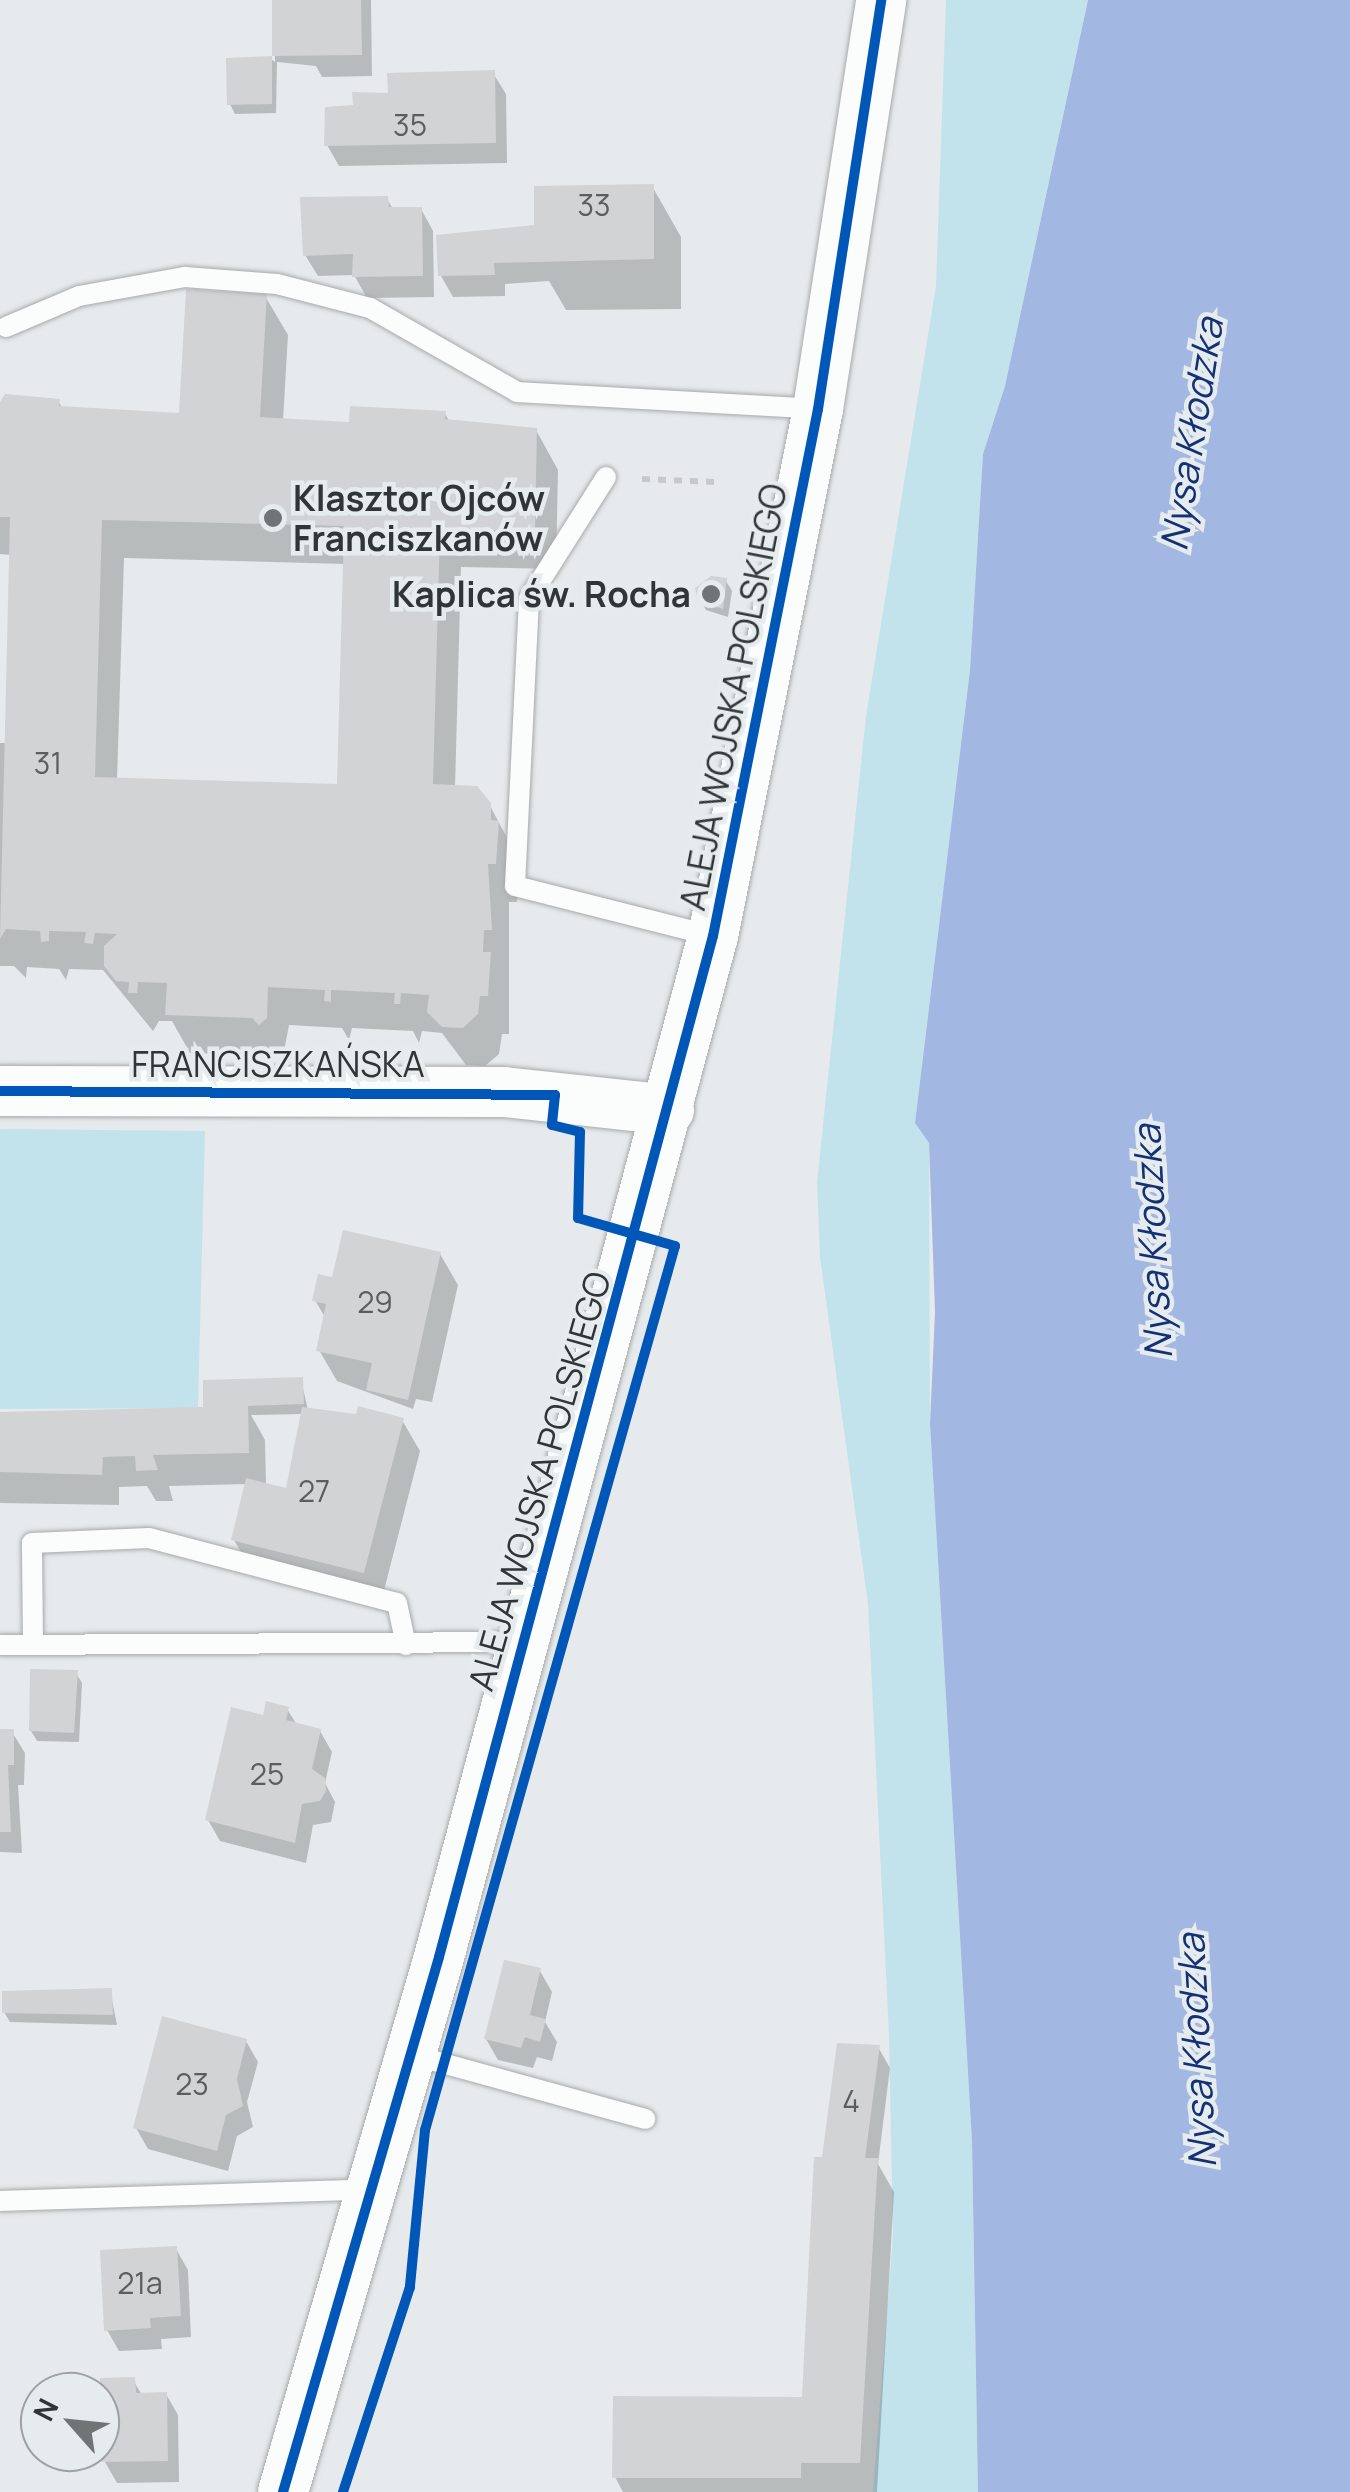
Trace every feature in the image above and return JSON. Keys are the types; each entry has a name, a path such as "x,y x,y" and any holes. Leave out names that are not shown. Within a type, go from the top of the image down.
{"street":[{"name":"ALEJA WOJSKA POLSKIEGO","path":"283,2492 373,2189 713,936 818,409 880,0"},
{"name":"FRANCISZKAŃSKA","path":"0,1091 504,1092 668,1110"}],"lane":[{"path":"6,327 80,296 184,277 277,284 370,308 517,392 818,409"},
{"path":"606,478 529,599 515,886 713,936"},
{"path":"33,1644 32,1543 149,1538 397,1602 406,1645"},
{"path":"0,1644 522,1642"},
{"path":"410,2054 645,2119"},
{"path":"0,2201 373,2189"}],"path":[{"path":"606,478 716,482"}],"shaded area":[{"path":"946,0 1088,0 1005,386 983,454 970,670 915,1123 929,1143 930,1424 972,2141 978,2492 873,2492 893,2235 889,2036 868,1604 820,1257 817,1182 866,716 936,286"},
{"path":"0,1129 205,1131 198,1408 0,1409"}],"water":[{"name":"Nysa Kłodzka","path":"1088,0 1350,0 1350,2492 978,2492 972,2141 930,1424 935,1312 929,1143 915,1123 970,670 983,454 1005,386"}],"building":[{"path":"272,0 361,0 362,55 272,56"},
{"path":"272,56 272,104 227,105 226,58"},
{"path":"495,70 496,143 324,146 325,107 353,105 352,92 388,93 387,73"},
{"path":"654,184 654,259 494,263 495,275 438,276 436,235 534,225 534,186"},
{"path":"388,196 389,207 422,207 423,276 352,277 353,254 303,256 300,197"},
{"path":"186,289 267,294 260,417 349,422 350,406 446,411 445,419 537,428 535,531 440,529 433,784 477,786 491,803 491,820 499,821 496,864 488,864 492,930 484,930 483,952 491,952 488,996 480,996 478,1014 463,1028 442,1027 427,1012 429,995 401,993 400,1004 394,1004 395,993 331,990 331,1002 324,1001 325,990 268,987 267,1018 259,1025 252,1018 165,1015 167,983 138,982 137,993 128,993 129,982 116,981 104,966 104,946 117,934 95,933 93,944 84,943 86,932 49,931 49,941 41,942 40,931 6,929 0,939 10,517 0,517 0,402 5,394 60,399 59,406 179,413","holes":["102,520 344,526 337,784 95,777"]},
{"name":"Kaplica św. Rocha","path":"711,576 727,578 723,609 698,600 695,588"},
{"path":"343,1230 441,1252 408,1400 366,1390 372,1363 316,1351 326,1304 312,1301 318,1274 332,1277"},
{"path":"303,1377 304,1404 248,1406 249,1453 153,1455 158,1470 136,1471 135,1456 103,1457 102,1475 0,1472 0,1412 203,1407 203,1380"},
{"path":"358,1406 404,1418 364,1573 231,1540 246,1478 286,1488 302,1407 356,1414"},
{"path":"30,1669 78,1670 74,1733 29,1731"},
{"path":"266,1701 289,1707 286,1720 321,1729 312,1769 325,1778 326,1791 320,1801 302,1804 295,1843 205,1820 231,1707 263,1715"},
{"path":"0,1729 14,1729 14,1765 8,1765 11,1832 0,1832"},
{"path":"504,1960 541,1968 530,2015 546,2019 540,2042 525,2037 521,2048 484,2039"},
{"path":"112,1988 113,2015 2,2013 2,1991"},
{"path":"162,2016 247,2039 237,2079 243,2106 226,2115 217,2151 133,2128"},
{"path":"837,2043 880,2045 865,2158 878,2158 860,2463 801,2463 801,2478 612,2478 613,2396 802,2397 814,2157 822,2157"},
{"path":"177,2246 181,2316 150,2318 151,2328 104,2331 100,2250"},
{"path":"120,2377 135,2377 136,2393 167,2392 168,2461 120,2462"}],"cycle path":[{"path":"283,2492 439,1957 713,936 818,409 881,0"},
{"path":"0,1091 555,1095 552,1125 580,1132 578,1218 675,1246 425,2130 410,2287 343,2492"}],"place":[{"name":"Klasztor Ojców Franciszkanów","path":"273,518"},
{"name":"Kaplica św. Rocha","path":"711,594"}]}
